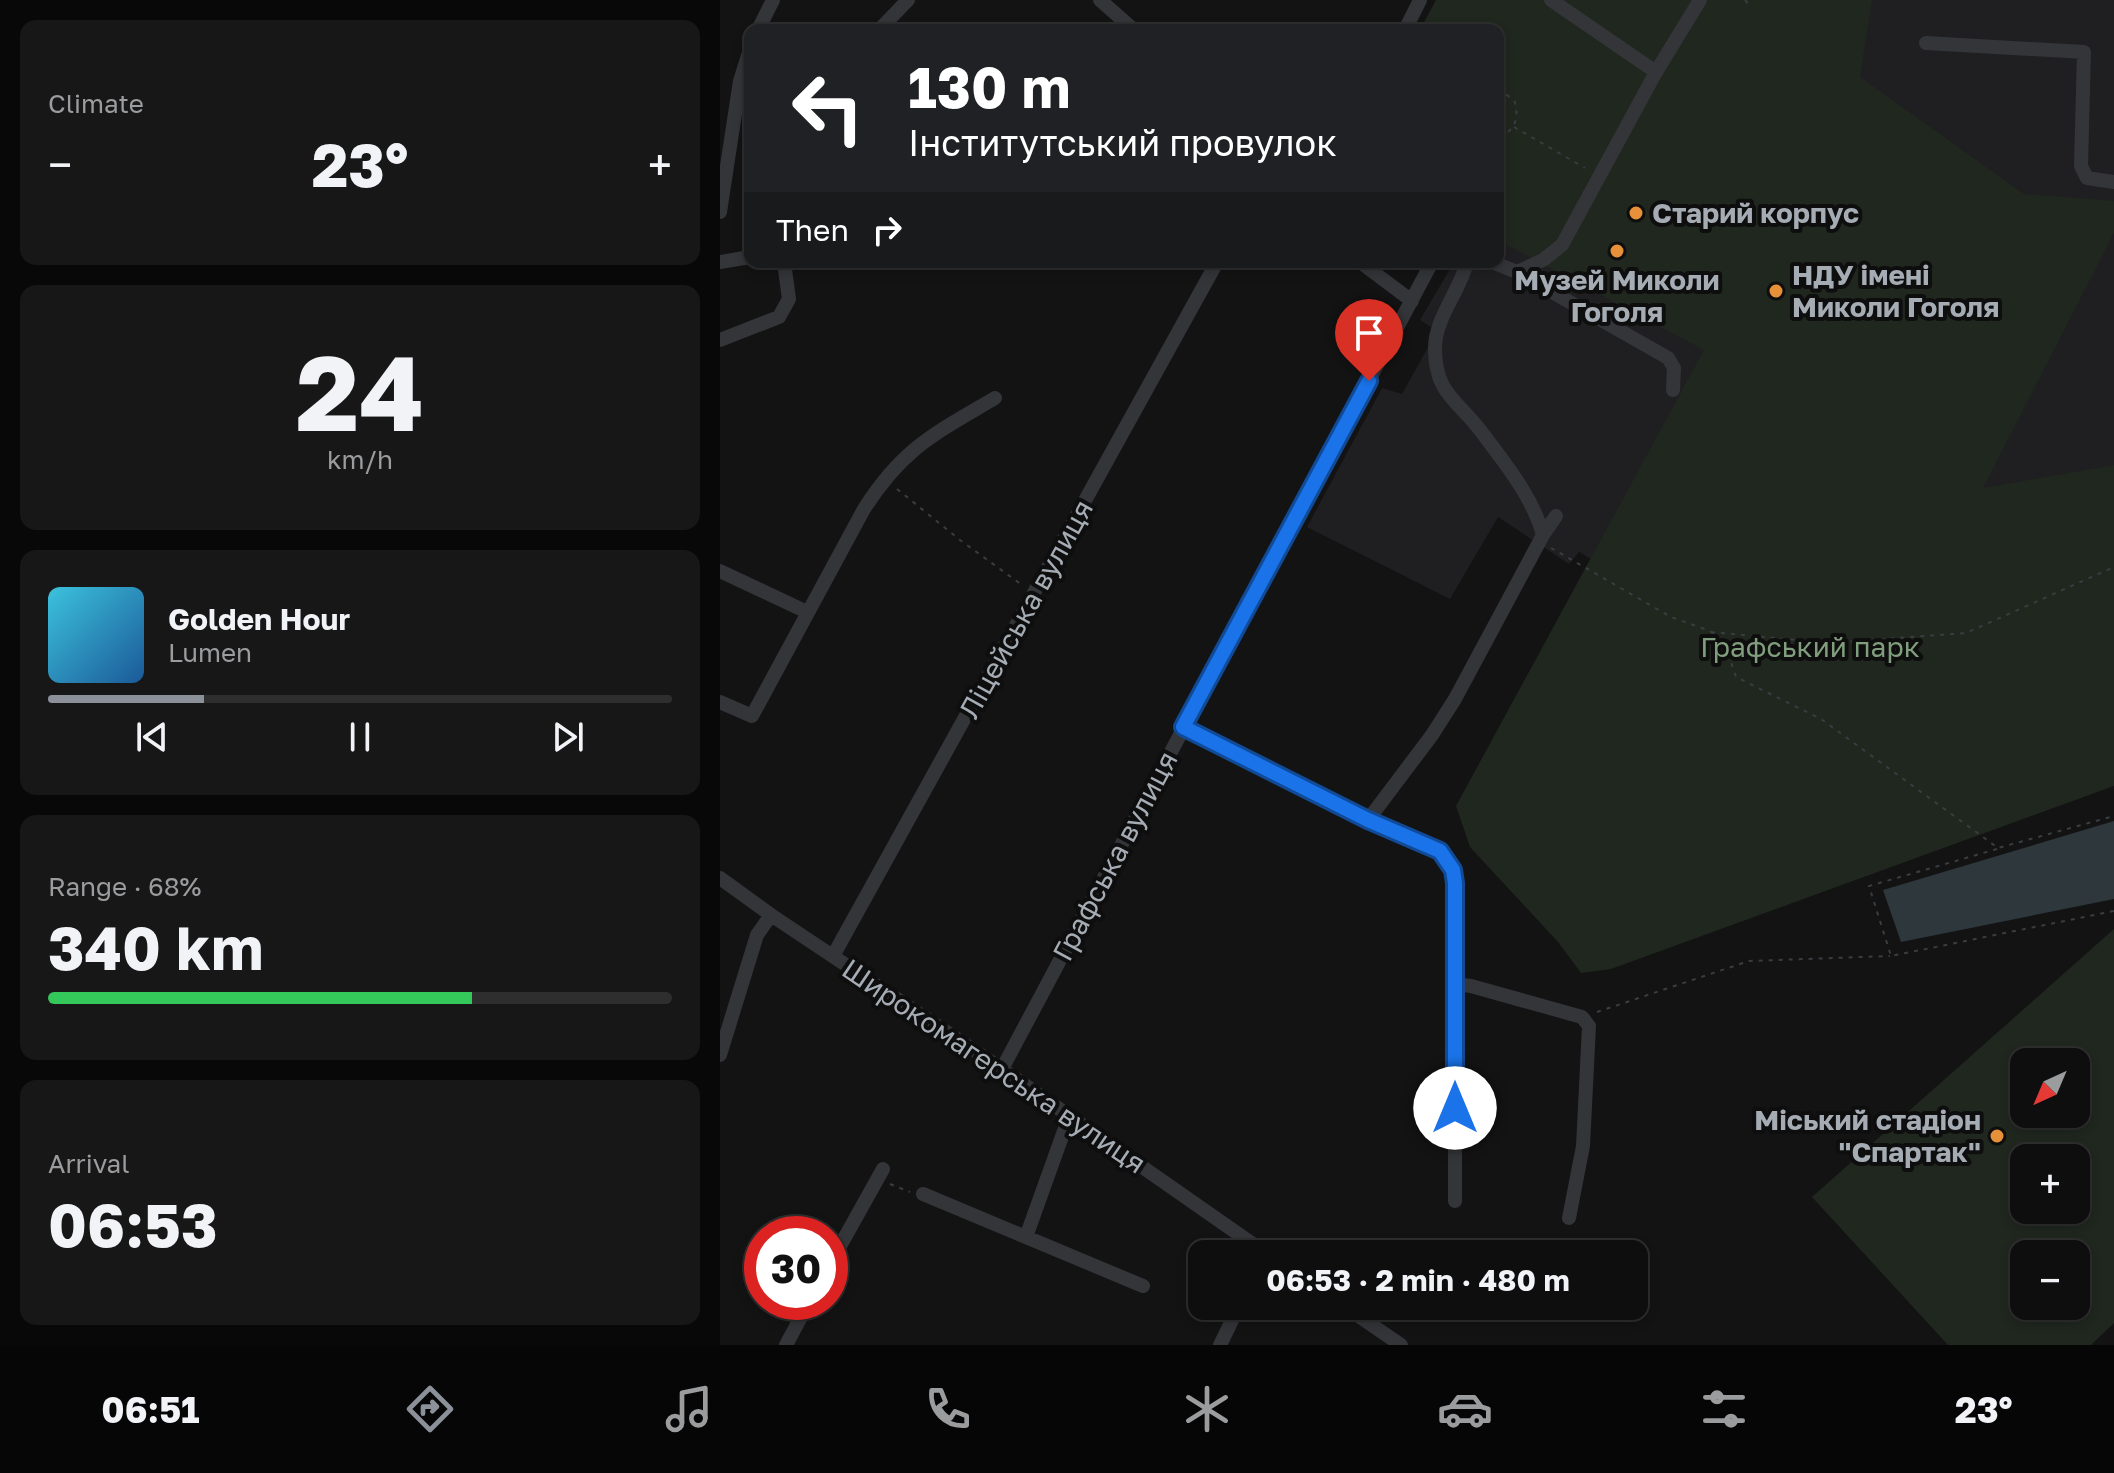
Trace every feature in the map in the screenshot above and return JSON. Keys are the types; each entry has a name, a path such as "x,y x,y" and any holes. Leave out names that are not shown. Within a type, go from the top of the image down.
{"street":[{"path":"761,24 773,0"},
{"path":"885,24 908,0"},
{"path":"1100,0 1127,24"},
{"path":"1408,24 1420,0"},
{"path":"1551,0 1656,72"},
{"path":"1517,272 1543,260 1562,245 1656,72 1700,0"},
{"path":"1926,43 2084,52 2081,166 2087,178 2114,182"},
{"path":"720,212 744,68"},
{"path":"720,262 744,258"},
{"path":"1504,267 1668,358 1674,368 1673,390"},
{"path":"720,340 779,317 789,299 785,268"},
{"name":"Ліцейська вулиця","path":"833,956 1214,268"},
{"path":"1368,268 1412,301"},
{"name":"Графська вулиця","path":"1002,1069 1429,268"},
{"path":"1465,268 1438,331 1435,347 1441,385 1479,428 1519,486 1538,518 1541,538"},
{"path":"720,702 752,716 884,478 924,440 995,398"},
{"path":"1368,820 1455,699 1541,538 1556,516"},
{"path":"720,571 807,612"},
{"path":"1183,727 1368,820 1440,851 1447,859 1455,883 1455,1201"},
{"name":"Широкомагерська вулиця","path":"720,878 1002,1069 1246,1240"},
{"path":"720,1055 757,935 771,915"},
{"path":"1455,984 1582,1017 1589,1026 1584,1131 1569,1218"},
{"path":"1026,1237 1069,1117"},
{"path":"848,1231 880,1173"},
{"path":"923,1194 1143,1286"},
{"path":"786,1345 799,1320"},
{"path":"1220,1345 1232,1320"},
{"path":"1364,1320 1401,1345"}],"path":[{"path":"1745,0 1750,6"},
{"path":"1504,93 1514,100 1517,118 1514,127 1504,135"},
{"path":"1514,127 1601,177"},
{"path":"884,478 960,540 1035,594"},
{"path":"1541,538 1671,617 1710,631 1829,643 1966,633 2114,567"},
{"path":"1710,631 1725,644 1736,677 1821,719 1998,848"},
{"path":"1891,956 1869,886 2114,816"},
{"path":"1582,1017 1749,961 1891,956 2114,911"},
{"path":"880,1173 898,1188 923,1194"}],"shaded area":[{"name":"НДУ імені Миколи Гоголя","path":"1541,0 2114,0 2114,565 1626,579 1579,552 1569,564 1498,517 1450,599 1307,527 1382,388 1402,394 1437,331 1420,320 1450,268 1504,268 1504,157"},
{"path":"2114,821 2114,899 1901,942 1883,890"}],"green space":[{"name":"Графський парк","path":"1436,0 1872,0 1860,77 2024,194 2114,201 2114,233 1983,488 2114,465 2114,786 1611,969 1581,973 1558,942 1470,847 1456,806 1704,350 1504,243 1504,24 1423,24"},
{"name":"Міський стадіон \"Спартак\"","path":"2114,929 2114,1323 2091,1345 1948,1345 1812,1197"}],"place":[{"name":"Старий корпус","path":"1636,213"},
{"name":"Музей Миколи Гоголя","path":"1617,251"},
{"name":"НДУ імені Миколи Гоголя","path":"1776,291"},
{"name":"Міський стадіон \"Спартак\"","path":"1997,1136"}],"route":[{"path":"1369,381 1183,727 1368,820 1440,851 1447,859 1455,883 1455,1108"}]}
